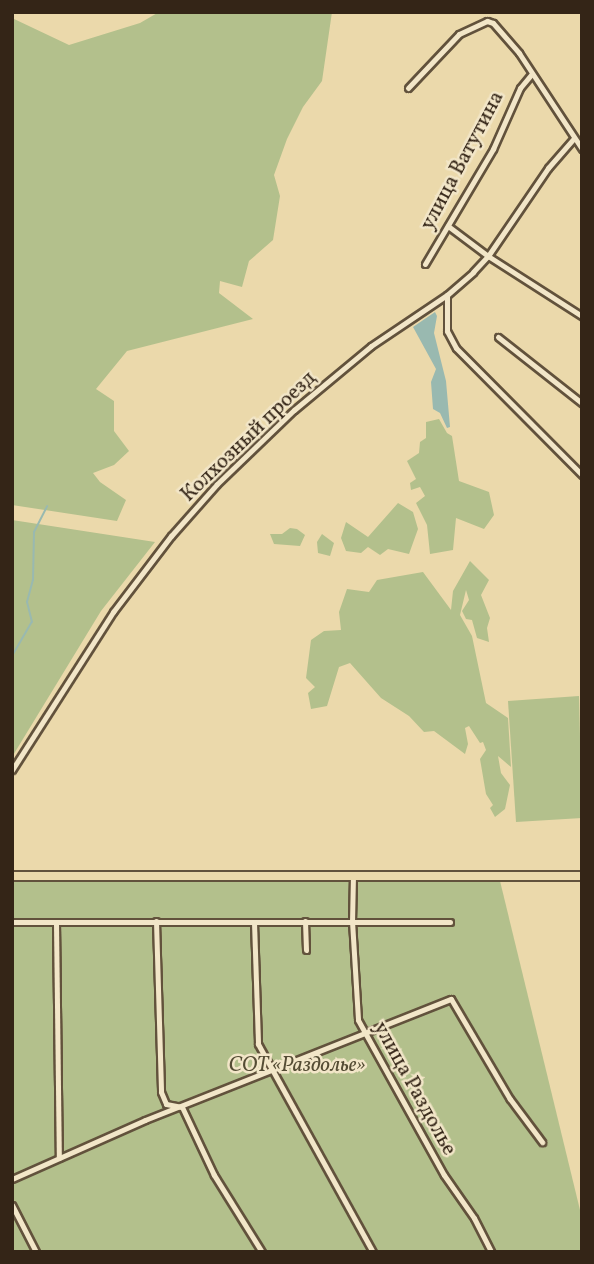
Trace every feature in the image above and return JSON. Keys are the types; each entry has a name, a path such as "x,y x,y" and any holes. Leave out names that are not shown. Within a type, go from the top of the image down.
{"main road":[{"path":"12,876 582,876"}],"street":[{"path":"408,88 459,34 487,21 497,25 582,149"},
{"name":"улица Ватутина","path":"425,264 493,149 520,88 531,75"},
{"name":"Колхозный проезд","path":"12,770 113,612 171,536 217,484 294,410 350,363 447,295 488,256 548,168 573,139"},
{"path":"448,226 488,256 582,316"},
{"path":"447,295 447,331 456,348 582,475"},
{"path":"498,337 582,403"},
{"name":"улица Раздолье","path":"353,875 356,1006 363,1032 491,1252"},
{"path":"156,921 160,1092 166,1104 182,1107"},
{"path":"305,921 306,950"},
{"path":"12,922 450,922"},
{"path":"254,922 258,1044 373,1252"},
{"path":"56,923 59,1158"},
{"path":"12,1179 363,1032 451,999 510,1099 542,1142"},
{"path":"182,1107 214,1175 262,1252"},
{"path":"12,1205 36,1252"}],"green space":[{"path":"159,12 332,12 322,81 303,107 287,139 274,175 280,196 273,240 249,261 242,287 220,281 219,293 253,319 127,351 96,389 114,401 114,431 129,451 114,465 93,473 100,482 126,500 117,521 12,505 12,18 69,45 140,23"},
{"path":"439,419 447,433 452,436 459,481 489,492 494,515 484,529 456,518 453,550 430,554 427,525 416,503 425,496 420,487 411,490 410,483 416,479 407,461 419,453 420,442 426,438 426,422"},
{"path":"398,503 413,512 418,529 409,554 388,549 380,555 368,547 361,553 346,551 341,538 346,522 368,537"},
{"path":"12,520 155,542 101,611 12,757"},
{"path":"290,528 305,535 300,546 274,544 270,534 282,534"},
{"path":"322,534 334,543 330,556 318,553 317,542"},
{"path":"470,561 489,580 481,595 490,618 487,628 489,642 477,638 472,620 466,619 462,611 469,600 466,590 460,615 472,636 486,703 508,718 511,767 498,756 501,773 510,785 505,809 495,817 490,808 493,805 486,794 480,759 486,750 483,742 480,743 469,726 465,728 468,744 465,754 434,731 424,732 409,716 381,698 350,663 339,667 327,706 311,709 308,693 315,687 306,678 311,640 324,631 341,630 339,612 347,589 369,592 377,580 423,572 451,610 453,591"},
{"path":"579,696 582,818 516,822 508,701"},
{"name":"СОТ «Раздолье»","path":"500,881 580,1210 582,1250 12,1252 12,882"}],"water":[{"path":"435,312 437,316 434,333 446,381 450,427 447,428 440,413 433,409 431,382 436,369 413,327"}],"waterway":[{"path":"12,656 32,622 27,602 33,580 34,532 47,506"}]}
